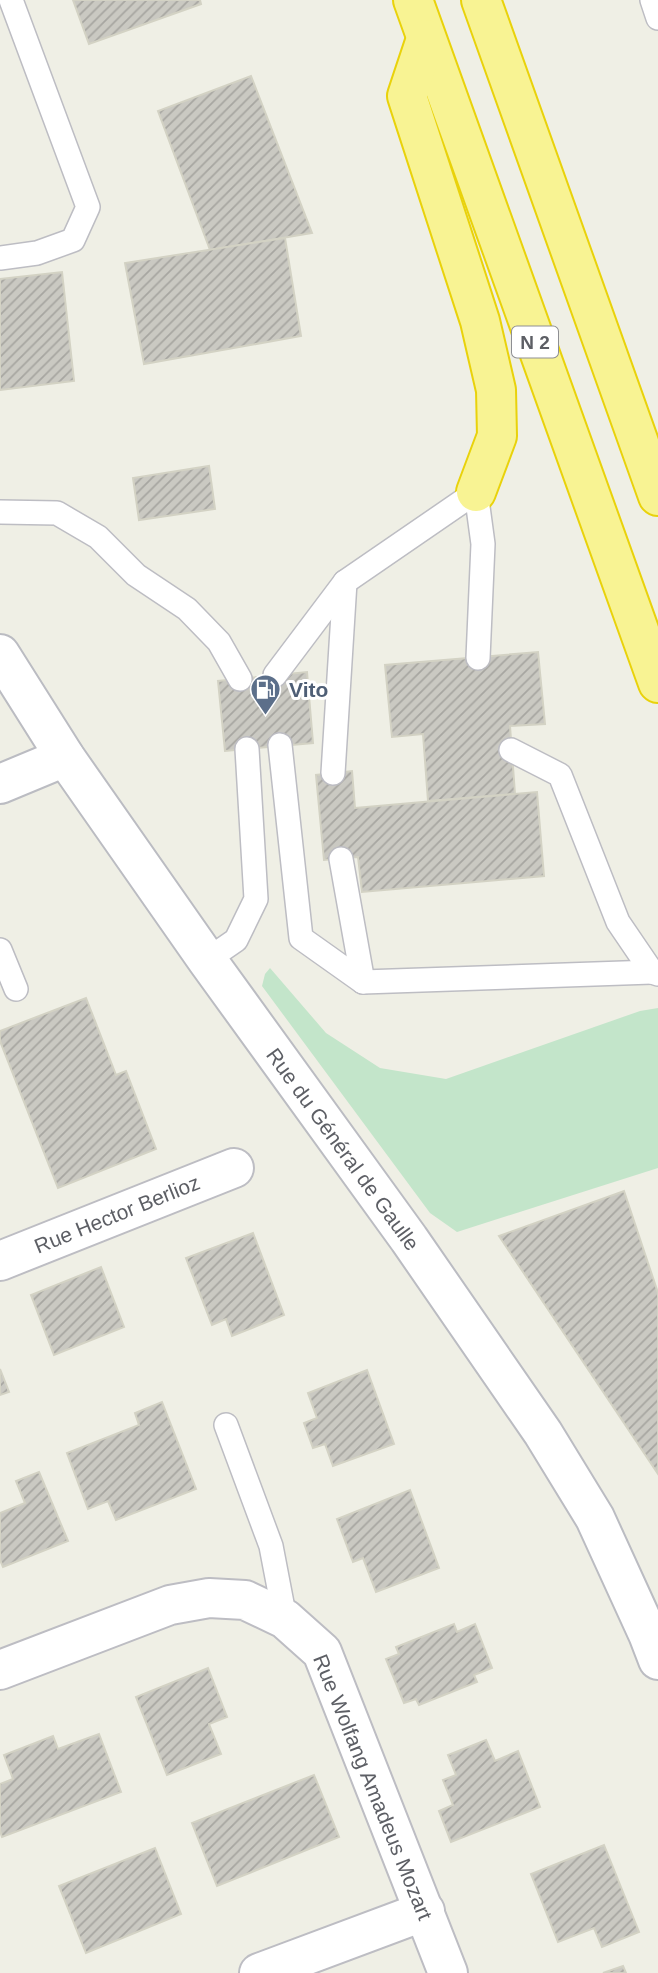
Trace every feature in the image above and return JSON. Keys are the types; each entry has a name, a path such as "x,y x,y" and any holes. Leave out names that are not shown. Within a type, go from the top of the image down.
{"highway":[{"name":"N 2","path":"413,0 658,683"},
{"path":"481,0 658,496"},
{"path":"426,38 407,96 480,321 496,390 496,436 476,492"},
{"path":"523,118 658,415"}],"street":[{"name":"Rue du Général de Gaulle","path":"0,654 65,757 206,960 409,1239 543,1433 595,1518 658,1660"},
{"path":"0,784 65,757"},
{"name":"Rue Hector Berlioz","path":"0,1261 234,1168"},
{"name":"Rue Wolfang Amadeus Mozart","path":"0,1670 170,1605 196,1600 245,1600 285,1619 322,1652 448,1973"},
{"path":"259,1973 425,1911"}],"lane":[{"path":"0,258 37,253 73,240 88,207 11,0"},
{"path":"652,0 658,18"},
{"path":"275,676 345,582 476,492 483,544 478,658"},
{"path":"0,512 57,513 97,537 136,575 187,609 219,642 240,679"},
{"path":"333,773 345,582"},
{"path":"280,745 301,938 363,982 655,973"},
{"path":"206,960 236,940 256,899 247,749"},
{"path":"511,750 560,775 618,922 655,973"},
{"path":"341,859 363,982"},
{"path":"0,950 16,989"},
{"path":"226,1425 271,1546 285,1619"}],"green space":[{"path":"270,968 326,1033 380,1068 446,1079 640,1011 658,1008 658,1168 457,1232 430,1213 262,986 265,974"}],"building":[{"path":"73,0 200,0 201,4 89,44"},
{"path":"251,76 312,233 210,250 158,111"},
{"path":"285,238 301,336 144,364 125,263"},
{"path":"62,272 74,381 0,390 0,279"},
{"path":"209,466 215,509 139,520 133,478"},
{"path":"538,652 545,724 510,726 515,794 428,801 423,734 392,737 385,665"},
{"path":"307,672 313,743 225,751 218,681"},
{"path":"352,771 355,808 537,792 544,876 362,892 358,857 324,860 316,775"},
{"path":"86,998 116,1075 126,1071 156,1149 58,1188 0,1041 0,1031"},
{"path":"624,1191 658,1293 658,1474 499,1236"},
{"path":"253,1233 284,1315 232,1336 226,1319 212,1325 186,1258"},
{"path":"101,1267 124,1327 54,1355 31,1295"},
{"path":"0,1369 9,1392 0,1395"},
{"path":"367,1370 394,1444 333,1466 325,1444 313,1448 304,1423 317,1418 308,1393"},
{"path":"162,1402 196,1489 116,1520 108,1501 88,1509 67,1453 139,1425 135,1413"},
{"path":"39,1472 68,1541 3,1567 0,1560 0,1513 25,1503 16,1481"},
{"path":"410,1490 439,1568 376,1592 363,1558 353,1562 337,1519"},
{"path":"454,1624 457,1632 475,1624 492,1668 474,1675 477,1682 419,1705 416,1699 404,1703 386,1659 399,1654 396,1647"},
{"path":"208,1668 227,1717 209,1724 221,1754 167,1775 136,1697"},
{"path":"99,1734 121,1792 2,1837 0,1784 13,1779 4,1755 53,1736 58,1749"},
{"path":"486,1740 495,1761 518,1751 540,1807 451,1842 439,1811 453,1805 443,1780 456,1775 448,1755"},
{"path":"314,1775 339,1837 217,1886 192,1823"},
{"path":"604,1845 639,1932 602,1947 594,1928 558,1942 531,1874"},
{"path":"155,1848 181,1914 86,1953 59,1886"},
{"path":"623,1966 626,1973 603,1973"}],"place":[{"name":"Vito","path":"266,716"}]}
